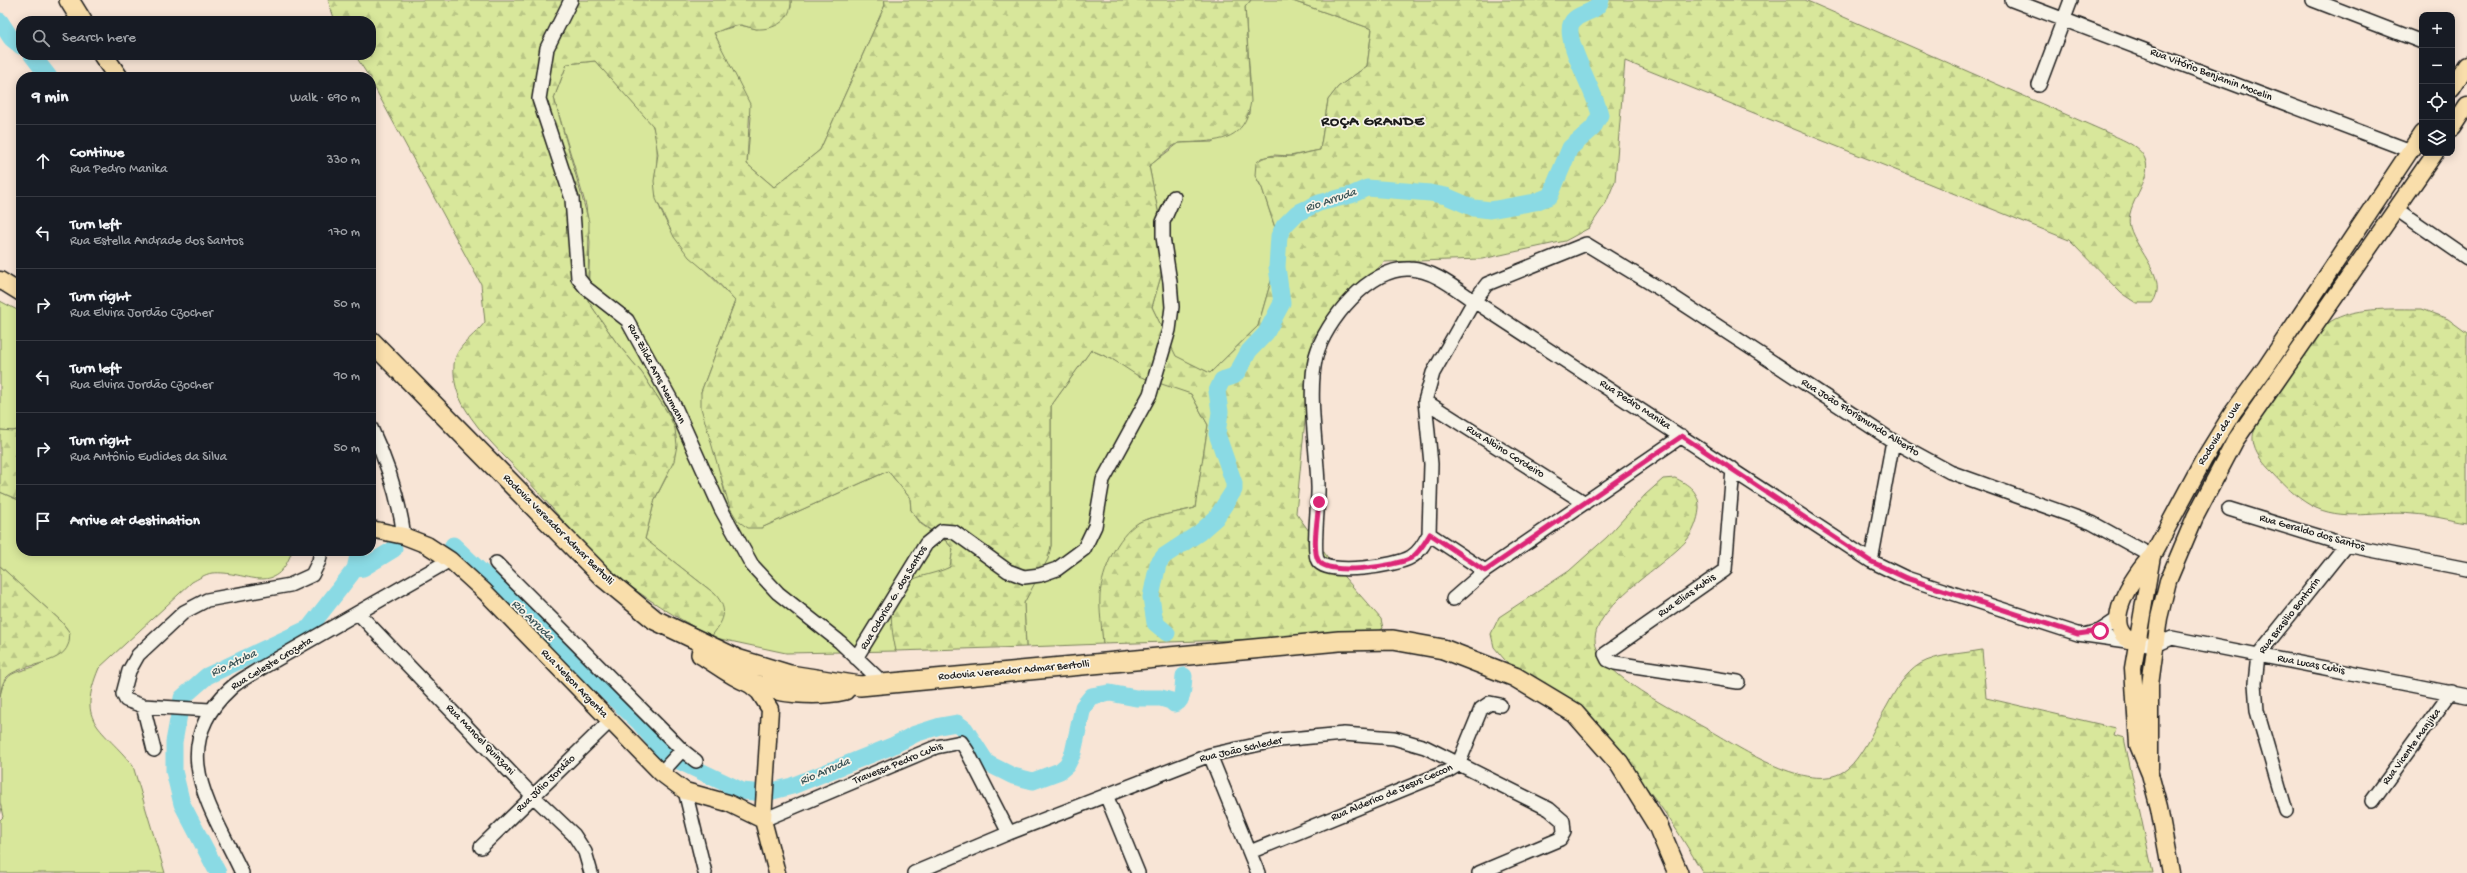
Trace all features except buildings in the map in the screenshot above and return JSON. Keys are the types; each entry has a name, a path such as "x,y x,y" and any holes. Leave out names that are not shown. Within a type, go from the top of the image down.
{"highway":[{"path":"69,0 79,16"},
{"path":"106,60 115,72"},
{"name":"Rodovia Vereador Admar Bertolli","path":"376,346 604,578 655,620 738,659 790,675 860,686 1339,641 1393,640 1443,649 1515,677 1574,713 1619,763 1658,826 1678,873"},
{"path":"655,620 686,645 747,682 786,691 815,694 843,691 860,686"}],"main road":[{"path":"2455,84 2467,65"},
{"path":"2455,123 2467,105"},
{"name":"Rodovia da Uva","path":"2171,873 2159,808 2150,774 2138,745 2133,668 2152,556 2201,464 2233,412 2419,139"},
{"name":"Rodovia da Uva","path":"2150,774 2150,685 2159,618 2168,581 2214,478 2259,405 2433,156"},
{"path":"0,280 16,290"},
{"name":"Rua Nelson Argenta","path":"376,530 404,536 427,544 450,560 485,592 661,773 685,791 728,803 763,820"},
{"path":"2137,643 2124,637 2118,619 2130,582 2152,556"},
{"path":"747,682 759,692 770,709 763,820 778,873"},
{"path":"770,709 786,691"}],"street":[{"name":"Rua Zilda Arns Neumann","path":"571,0 547,48 539,99 572,199 578,278 586,288 627,320 675,407 721,509 752,565 778,593 840,642 884,684"},
{"name":"Rua Vitório Benjamin Mocelin","path":"2012,0 2411,151"},
{"path":"2039,85 2071,0"},
{"path":"2313,0 2419,41"},
{"name":"Rua Odorico G. dos Santos","path":"856,658 926,544 942,532 954,532 1008,571 1024,577 1040,575 1057,570 1084,549 1095,526 1103,480 1150,394 1170,330 1170,282 1163,237 1163,222 1174,197"},
{"path":"2396,209 2467,258"},
{"name":"Rua João Florismundo Alberto","path":"1474,301 1487,284 1586,244 1670,295 1893,441 1950,472 2092,523 2152,556"},
{"name":"Rua Pedro Manika","path":"1430,534 1421,549 1412,557 1400,563 1349,569 1332,569 1322,565 1317,560 1316,543 1319,502 1313,397 1316,357 1330,324 1346,303 1366,287 1387,274 1410,268 1440,278 1733,469 1870,561 1906,578 2078,634 2156,645"},
{"path":"1474,301 1433,373 1425,401 1431,464 1430,534 1485,571"},
{"name":"Rua Albino Cordeiro","path":"1425,401 1585,503"},
{"path":"1453,599 1485,571 1682,436"},
{"path":"376,439 400,505 404,536"},
{"path":"1870,561 1893,441"},
{"name":"Rua Elias Kubis","path":"1733,469 1725,570 1605,654 1608,660 1615,663 1738,682"},
{"name":"Rua Geraldo dos Santos","path":"2229,509 2346,545 2467,569"},
{"name":"Rua Brasilio Bontorin","path":"2286,811 2256,711 2258,655 2346,545"},
{"path":"210,710 191,711 143,706 126,700 123,694 129,671 138,655 184,612 207,600 290,584 312,575 320,556"},
{"name":"Rua Celeste Crozeta","path":"242,873 200,783 196,760 198,736 210,710 231,688 252,673 450,560"},
{"path":"496,563 682,750 696,762"},
{"name":"Rua Manoel Quinzani","path":"358,613 533,796 574,835 585,852 591,873"},
{"name":"Rua Pedro Manika","path":"2078,634 2100,631 2118,619"},
{"name":"Rua Lucas Cubis","path":"2156,645 2172,638 2467,696"},
{"name":"Rua Vicente Manjika","path":"2372,801 2452,692"},
{"name":"Rua Alderico de Jesus Ceccon","path":"1250,852 1448,771 1458,765 1482,709 1490,703 1500,704"},
{"path":"143,706 154,750"},
{"name":"Rua Júlio Jordão","path":"481,847 610,721"},
{"name":"Rua João Schleder","path":"914,873 1009,833 1210,755 1279,740 1344,734 1394,738 1425,747 1458,765 1499,782 1549,809 1563,821 1564,832 1560,839 1479,873"},
{"name":"Travessa Pedro Cubis","path":"763,820 936,747 961,742 1009,833"},
{"path":"661,773 682,750"},
{"path":"1210,755 1258,873"},
{"path":"685,791 705,873"},
{"path":"1106,795 1138,873"}],"green space":[{"path":"328,0 791,0 789,13 776,26 756,29 738,25 714,33 750,104 747,164 774,187 820,150 885,5 884,0 1251,0 1245,7 1251,101 1249,112 1245,121 1234,134 1218,140 1179,143 1171,147 1149,166 1167,255 1152,307 1176,356 1210,373 1258,326 1281,246 1262,188 1255,175 1256,163 1269,156 1292,156 1320,150 1328,100 1338,87 1367,66 1372,29 1290,0 1805,0 2106,132 2134,146 2142,154 2147,167 2143,184 2131,210 2129,218 2130,227 2155,275 2157,294 2152,303 2136,303 2121,293 2069,240 1625,61 1615,181 1606,203 1589,228 1565,241 1482,259 1384,262 1313,338 1296,513 1331,562 1381,619 1383,628 1377,633 1364,636 1103,644 1100,595 1107,565 1123,536 1138,523 1195,508 1208,425 1191,394 1138,376 1112,359 1091,350 1051,406 1051,546 1048,559 1024,603 1026,647 896,651 892,614 896,596 908,582 950,567 953,549 946,541 922,524 911,510 910,498 888,471 761,528 748,528 738,521 730,508 701,408 701,392 735,301 714,278 689,257 674,237 656,199 654,181 658,154 653,126 595,61 567,64 554,98 589,222 588,301 616,342 642,373 669,415 675,429 677,445 674,461 655,499 645,539 715,594 720,600 723,616 719,626 711,637 647,598 610,570 588,549 471,418 456,387 454,365 458,352 485,322 481,284 376,90 376,72 366,72 358,60 376,60 376,16 333,16"},
{"path":"791,0 884,0 885,5 820,150 774,187 747,164 751,117 714,32 740,25 757,29 791,8"},
{"path":"1251,0 1290,0 1372,29 1367,66 1338,87 1328,100 1320,150 1290,156 1274,155 1261,158 1255,176 1262,188 1281,246 1258,326 1210,373 1176,357 1152,307 1167,255 1149,166 1179,143 1212,142 1249,114 1250,79 1245,7"},
{"path":"595,61 652,125 657,148 656,191 658,202 662,213 676,238 735,301 701,392 725,494 761,528 888,471 910,498 911,510 921,524 946,541 953,549 950,567 938,573 909,581 891,616 896,651 786,653 711,637 715,594 645,539 655,499 667,476 669,415 642,373 616,342 588,301 590,242 586,206 554,98 567,64"},
{"path":"0,301 16,309 16,430 0,430"},
{"path":"2389,309 2421,309 2448,319 2467,333 2467,523 2433,516 2400,513 2347,515 2322,510 2310,505 2286,486 2266,466 2257,454 2253,440 2254,432 2262,414 2311,342 2328,323 2355,312"},
{"path":"1091,350 1191,394 1208,425 1195,508 1147,519 1138,523 1126,534 1117,548 1101,612 1103,644 1026,647 1024,603 1051,546 1051,406"},
{"path":"0,430 16,430 16,499 0,492"},
{"path":"1675,478 1689,486 1698,498 1699,509 1696,522 1686,541 1628,590 1601,620 1595,635 1597,649 1605,661 1617,673 1632,685 1667,707 1761,759 1780,768 1799,774 1817,777 1833,776 1847,769 1853,763 1864,748 1897,688 1910,672 1920,664 1934,658 1982,650 1986,698 2116,728 2114,735 2124,738 2153,873 1703,873 1660,805 1622,759 1596,732 1529,681 1504,659 1494,647 1491,634 1499,617 1569,571 1607,537 1645,495 1663,479"},
{"path":"0,492 16,499 16,556 290,556 285,566 277,574 269,578 259,579 225,573 212,573 204,575 192,582 99,668 92,687 90,702 91,714 103,733 133,766 165,873 0,873 0,820 3,817 0,802 0,696 9,676 44,662 70,633 61,621 0,566"},
{"path":"0,566 61,621 70,633 69,644 64,652 49,661 20,669 12,673 6,678 0,696"}],"waterway":[{"name":"Rio Arruda","path":"1167,633 1155,623 1151,597 1158,564 1164,556 1199,533 1216,518 1234,490 1234,483 1217,434 1220,412 1217,391 1222,380 1234,376 1238,371 1249,351 1266,333 1282,303 1277,267 1279,236 1284,226 1297,213 1319,203 1351,195 1367,188 1430,193 1446,196 1474,208 1490,210 1535,202 1550,196 1570,148 1593,128 1600,115 1593,94 1576,55 1570,32 1571,24 1574,20 1591,11 1599,5 1601,0"},
{"name":"Rio Atuba","path":"0,21 11,38 16,42"},
{"name":"Rio Atuba","path":"36,60 45,72"},
{"name":"Rio Arruda","path":"453,545 639,722 662,750 677,760 742,791 765,793 792,786 892,746 915,734 940,726 957,723 965,729 987,763 1013,776 1033,781 1060,771 1067,765 1073,753 1083,707 1092,696 1110,693 1136,698 1161,698 1171,701 1174,704 1180,700 1184,676"},
{"name":"Rio Arruda","path":"355,569 363,568 394,549"},
{"name":"Rio Atuba","path":"218,873 182,804 174,771 174,742 182,698 207,676 309,628 355,569 358,556"}],"district":[{"name":"ROÇA GRANDE","path":"1373,122"}],"route":[{"path":"1319,502 1316,543 1317,560 1322,565 1332,569 1349,569 1400,563 1412,557 1421,549 1430,534 1485,571 1682,436 1870,561 1906,578 2078,634 2089,634 2100,631"}]}
